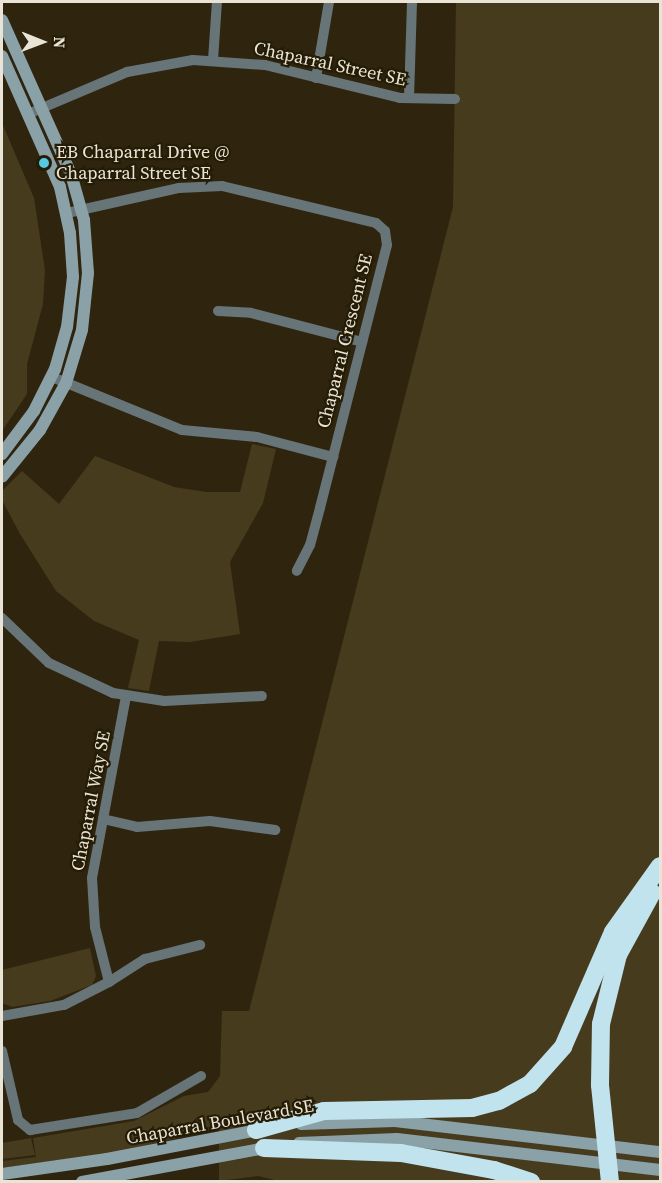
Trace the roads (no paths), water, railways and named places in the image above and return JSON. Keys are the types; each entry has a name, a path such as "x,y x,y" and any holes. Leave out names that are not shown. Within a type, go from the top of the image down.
{"highway":[{"path":"256,1130 324,1111 472,1108 499,1101 531,1084 563,1047 613,932 660,866"},
{"path":"609,1173 599,1060 605,999 624,941 660,882"},
{"path":"264,1148 401,1153 494,1170 531,1182"}],"main road":[{"path":"2,20 68,166 81,210 88,252 87,292 80,340 66,382 40,430 2,477"},
{"path":"2,56 28,114 67,213 73,292 65,336 52,377 34,411 2,454"},
{"name":"Chaparral Boulevard SE","path":"2,1174 152,1152 256,1130 376,1120 660,1152"},
{"name":"Chaparral Boulevard SE","path":"82,1182 318,1140 384,1139 609,1173 660,1170"}],"street":[{"path":"213,60 218,2"},
{"path":"316,78 329,2"},
{"path":"409,98 412,2"},
{"name":"Chaparral Street SE","path":"28,114 138,69 173,62 213,60 265,65 409,98 455,99"},
{"name":"Chaparral Crescent SE","path":"52,377 182,430 251,436 333,457 387,244 385,231 375,223 247,190 212,185 179,188 67,213"},
{"path":"218,311 250,313 362,342"},
{"path":"297,571 310,545 333,457"},
{"path":"3,624 31,649 65,673 126,697 176,701 262,696"},
{"name":"Chaparral Way SE","path":"109,982 95,927 92,893 94,856 118,758 126,697"},
{"path":"103,819 137,827 210,821 275,830"},
{"path":"2,1016 64,1005 109,982 145,959 200,945"},
{"path":"2,1051 16,1115 25,1128 39,1130 131,1115 158,1104 201,1076"}],"place":[{"name":"EB Chaparral Drive @ Chaparral Street SE","path":"44,163"}]}
